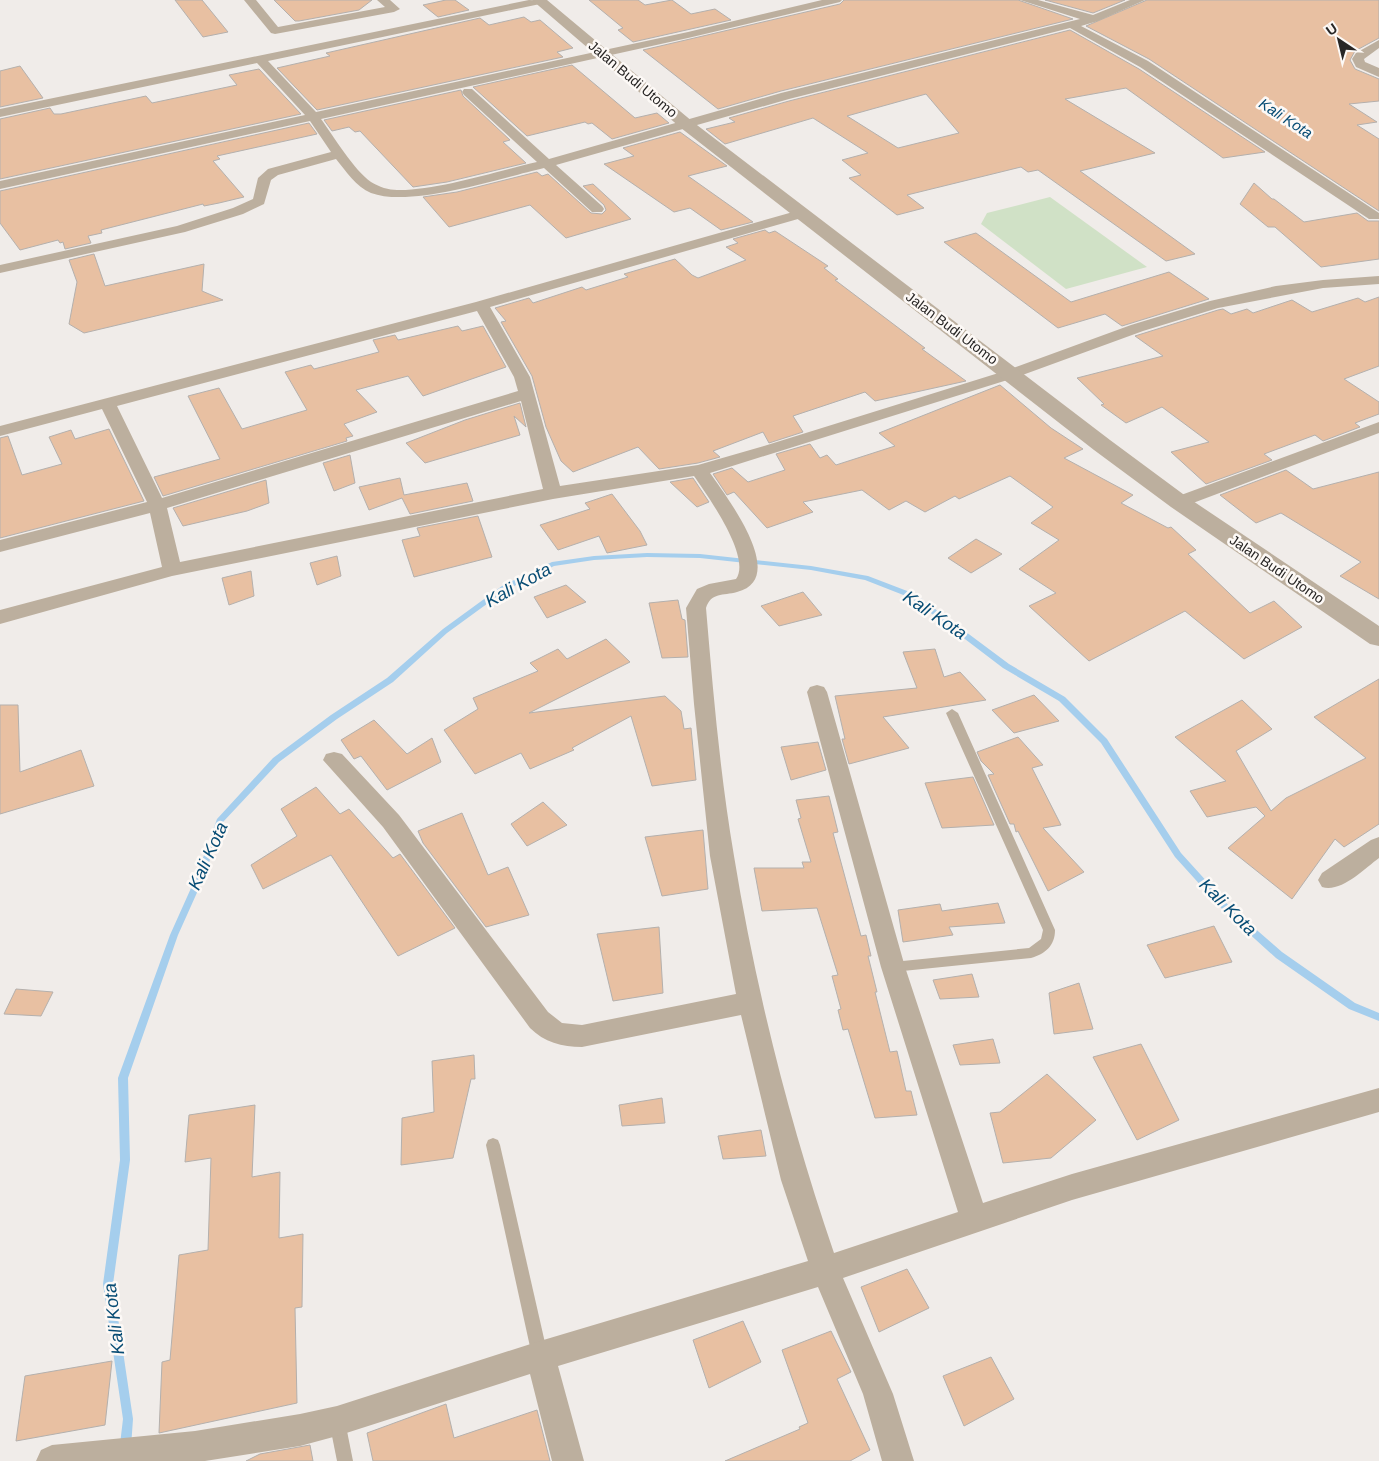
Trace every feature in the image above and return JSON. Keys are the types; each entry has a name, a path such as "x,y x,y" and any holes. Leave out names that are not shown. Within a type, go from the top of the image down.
{"street":[{"path":"250,0 275,31 394,9 383,0"},
{"path":"0,114 539,0"},
{"name":"Jalan Budi Utomo","path":"539,0 687,126 1179,502 1379,638"},
{"path":"0,185 688,35 836,0"},
{"path":"260,60 313,116 339,154 365,184 376,190 396,194 436,189 548,163 687,126 794,94 1094,19 1139,0"},
{"path":"1032,1 1094,19"},
{"path":"1072,25 1144,64 1374,216"},
{"path":"1379,43 1360,55 1358,60 1360,64 1379,73"},
{"path":"0,120 199,78"},
{"path":"468,92 597,209"},
{"path":"0,269 180,229 238,211 259,201 265,178 272,172 339,154"},
{"path":"0,432 480,305 800,214"},
{"path":"0,617 172,570 554,493 700,470 1012,374 1137,328 1215,304 1276,291 1322,284 1379,280"},
{"path":"480,305 522,377 554,493"},
{"path":"0,546 157,505 526,394"},
{"path":"107,403 157,505 172,570"},
{"path":"1179,502 1379,427"},
{"path":"700,470 746,546 748,578 743,583 703,592 698,598 696,608 704,704 722,856 750,1002 796,1180 825,1270 878,1394 898,1461"},
{"path":"817,692 893,967 974,1218"},
{"path":"334,760 391,821 548,1030 564,1036 582,1036 750,1002"},
{"path":"1330,880 1379,846"},
{"path":"52,1461 195,1446 300,1430 337,1422 540,1356 825,1270 974,1218 1072,1187 1379,1100"},
{"path":"540,1356 568,1461"}],"lane":[{"path":"893,967 1031,953 1044,947 1049,939 1049,930 952,713"},
{"path":"494,1145 540,1356"},
{"path":"337,1422 345,1461"}],"green space":[{"path":"1050,197 1147,267 1066,289 981,224 987,213"}],"building":[{"path":"175,0 202,0 228,32 203,37"},
{"path":"274,0 372,0 359,10 295,21"},
{"path":"455,0 469,10 438,17 423,5"},
{"path":"589,0 638,0 645,5 672,0 691,14 715,9 731,20 633,42 618,30 623,28"},
{"path":"844,0 1018,0 1073,19 781,91 718,109 643,50 840,4"},
{"path":"1045,0 1125,0 1093,13"},
{"path":"1147,0 1379,0 1379,38 1355,51 1350,60 1355,69 1379,79 1379,101 1349,104 1377,122 1357,125 1379,139 1379,211 1149,59 1086,26"},
{"path":"524,17 531,22 540,20 573,48 557,52 563,57 317,110 277,68 330,56 326,53 480,18 489,25"},
{"path":"1070,30 1139,69 1265,152 1223,158 1126,88 1065,99 1155,153 1080,171 1195,254 1166,261 1038,170 1028,172 1021,167 907,195 924,208 897,215 849,178 861,175 842,160 868,153 813,118 725,144 706,129 735,122 729,118","holes":["926,94 959,133 898,148 847,116"]},
{"path":"572,65 635,118 657,113 669,123 612,139 592,123 588,124 585,122 527,136 473,87"},
{"path":"20,66 43,98 0,107 0,71"},
{"path":"259,69 301,114 0,179 0,119 50,108 54,114 61,114 146,96 152,103 237,85 229,75"},
{"path":"461,90 463,96 510,140 503,142 526,163 447,182 413,187 360,131 355,132 349,127 332,131 324,120"},
{"path":"309,123 317,134 217,156 220,159 213,161 244,197 204,206 203,204 101,230 102,233 88,236 91,243 65,249 63,242 60,243 58,240 20,250 0,223 0,191"},
{"path":"680,132 727,166 688,176 753,222 721,230 690,208 674,212 604,164 634,156 623,148"},
{"path":"537,172 542,176 548,174 591,213 602,214 606,210 604,205 583,186 593,184 631,219 566,238 530,205 449,227 423,197 457,192"},
{"path":"1254,183 1272,199 1304,222 1357,213 1368,221 1379,221 1379,259 1321,267 1275,227 1268,227 1240,204"},
{"path":"765,230 769,233 775,231 828,266 824,268 838,279 835,280 925,348 922,349 966,381 875,401 865,392 793,416 803,432 769,443 763,432 713,451 720,457 698,463 659,469 638,447 573,472 561,461 546,427 532,376 501,322 506,321 495,308 529,298 533,303 582,287 586,290 628,277 624,274 675,259 692,275 698,278 746,260 726,247 738,243 733,239"},
{"path":"976,233 1071,302 1169,272 1209,299 1122,326 1105,314 1058,328 944,242"},
{"path":"94,254 105,286 204,264 202,291 223,300 84,333 69,324 77,282 69,260"},
{"path":"1379,297 1379,366 1344,379 1379,402 1379,414 1355,423 1360,427 1323,441 1315,435 1264,454 1272,460 1206,484 1171,452 1209,442 1162,407 1126,423 1101,405 1104,404 1077,378 1163,356 1135,336 1218,310 1223,309 1231,314 1247,309 1253,313 1292,300 1312,312 1358,298 1365,302"},
{"path":"458,326 462,331 483,326 506,367 423,396 408,376 356,390 377,412 344,424 353,436 346,438 347,441 163,496 154,477 220,459 188,396 219,388 242,429 307,410 285,372 311,365 314,369 379,352 373,340 395,335 398,340"},
{"path":"1000,385 1051,428 1083,449 1064,458 1133,495 1121,503 1168,528 1171,527 1196,550 1188,554 1250,613 1274,601 1302,627 1244,659 1185,611 1089,661 1029,606 1056,593 1019,569 1059,540 1031,523 1053,507 1010,476 959,499 955,496 925,512 906,501 889,510 862,490 803,502 813,512 767,528 734,492 727,495 713,474 732,468 748,482 785,470 776,454 810,444 820,458 827,455 836,465 895,446 879,433"},
{"path":"520,403 526,427 514,416 520,435 425,463 406,443 465,420"},
{"path":"109,429 144,501 0,538 0,438 8,436 22,475 62,464 49,437 71,430 75,439"},
{"path":"350,455 355,483 334,491 323,463"},
{"path":"1286,470 1313,489 1379,472 1379,599 1340,576 1361,562 1281,513 1256,523 1220,495"},
{"path":"400,478 404,495 467,483 473,501 410,514 402,498 369,510 359,487"},
{"path":"693,478 709,502 697,507 670,482"},
{"path":"266,480 269,503 247,511 183,526 173,508"},
{"path":"612,494 640,531 647,545 607,553 599,536 558,550 540,525 590,509 585,503"},
{"path":"478,516 492,557 414,577 402,540 420,536 417,528"},
{"path":"976,539 1002,554 971,573 948,558"},
{"path":"337,556 341,576 317,585 310,563"},
{"path":"251,571 254,596 229,605 222,578"},
{"path":"566,585 586,602 547,618 534,597"},
{"path":"803,592 822,615 779,626 761,606"},
{"path":"678,600 682,619 685,620 688,657 662,658 649,603"},
{"path":"606,639 630,662 529,713 665,696 681,711 684,729 691,728 696,780 652,786 631,716 572,748 574,750 530,769 521,753 475,774 444,730 478,709 473,698 538,671 530,663 558,649 567,659"},
{"path":"935,649 944,677 960,672 986,700 883,717 909,748 849,764 842,739 845,739 835,696 917,688 903,652"},
{"path":"1379,679 1379,824 1344,847 1335,839 1292,899 1228,848 1265,816 1256,807 1207,817 1190,791 1226,781 1175,737 1242,700 1272,729 1236,751 1271,811 1286,798 1366,758 1314,717"},
{"path":"1034,695 1059,721 1014,733 992,710"},
{"path":"0,705 18,705 20,772 81,750 94,786 0,814"},
{"path":"374,720 407,754 432,738 441,762 387,790 361,756 354,759 341,740"},
{"path":"1018,737 1043,765 1032,768 1061,825 1043,828 1084,872 1048,891 1018,831 1016,832 1014,824 1010,824 988,775 994,774 981,761 977,752"},
{"path":"818,742 826,770 791,780 781,747"},
{"path":"973,777 994,825 942,828 925,783"},
{"path":"316,787 340,814 349,809 393,858 400,854 455,928 398,956 331,855 263,889 251,865 297,836 281,809"},
{"path":"829,796 838,832 833,833 861,936 866,935 871,956 868,956 877,992 875,992 890,1052 897,1051 906,1091 911,1091 917,1115 875,1118 848,1029 843,1030 838,1010 841,1009 832,976 838,975 817,908 762,911 754,868 804,868 802,862 811,862 798,819 801,818 796,800"},
{"path":"543,802 567,825 527,846 511,824"},
{"path":"462,813 488,875 508,867 529,915 486,927 423,843 418,831"},
{"path":"703,830 708,889 662,896 645,837"},
{"path":"998,903 1005,923 949,927 953,935 903,942 898,910 940,904 942,911"},
{"path":"1214,926 1232,962 1165,978 1147,945"},
{"path":"659,927 663,993 613,1001 597,934"},
{"path":"972,974 979,997 940,999 933,980"},
{"path":"1079,983 1093,1029 1054,1034 1049,993"},
{"path":"16,989 53,992 41,1016 4,1014"},
{"path":"993,1039 1000,1063 960,1065 953,1045"},
{"path":"1141,1044 1179,1120 1137,1140 1093,1057"},
{"path":"474,1055 475,1079 471,1079 453,1158 401,1165 402,1118 434,1112 432,1061"},
{"path":"1047,1074 1096,1120 1051,1158 1003,1163 990,1113 1000,1112"},
{"path":"662,1098 665,1123 622,1126 619,1105"},
{"path":"255,1105 252,1177 280,1172 279,1238 303,1234 302,1307 295,1308 297,1403 159,1433 162,1362 170,1360 179,1255 208,1250 211,1158 185,1162 189,1115"},
{"path":"761,1130 766,1156 723,1159 718,1136"},
{"path":"907,1269 929,1308 879,1332 861,1287"},
{"path":"743,1321 761,1362 709,1388 693,1340"},
{"path":"831,1331 851,1372 837,1379 870,1450 850,1461 725,1461 800,1429 799,1427 808,1423 782,1350"},
{"path":"991,1357 1014,1399 964,1426 943,1376"},
{"path":"112,1361 105,1425 16,1441 25,1376"},
{"path":"446,1404 454,1438 537,1410 550,1461 373,1461 367,1433"},
{"path":"310,1445 313,1461 246,1461 260,1454"}],"waterway":[{"name":"Kali Kota","path":"124,1461 128,1419 108,1284 125,1160 123,1078 174,935 200,877 220,821 276,760 334,717 390,680 445,631 504,588 552,564 594,558 647,555 700,556 811,568 866,578 913,596 1006,666 1062,699 1104,741 1178,855 1226,908 1279,955 1352,1006 1379,1017"}]}
